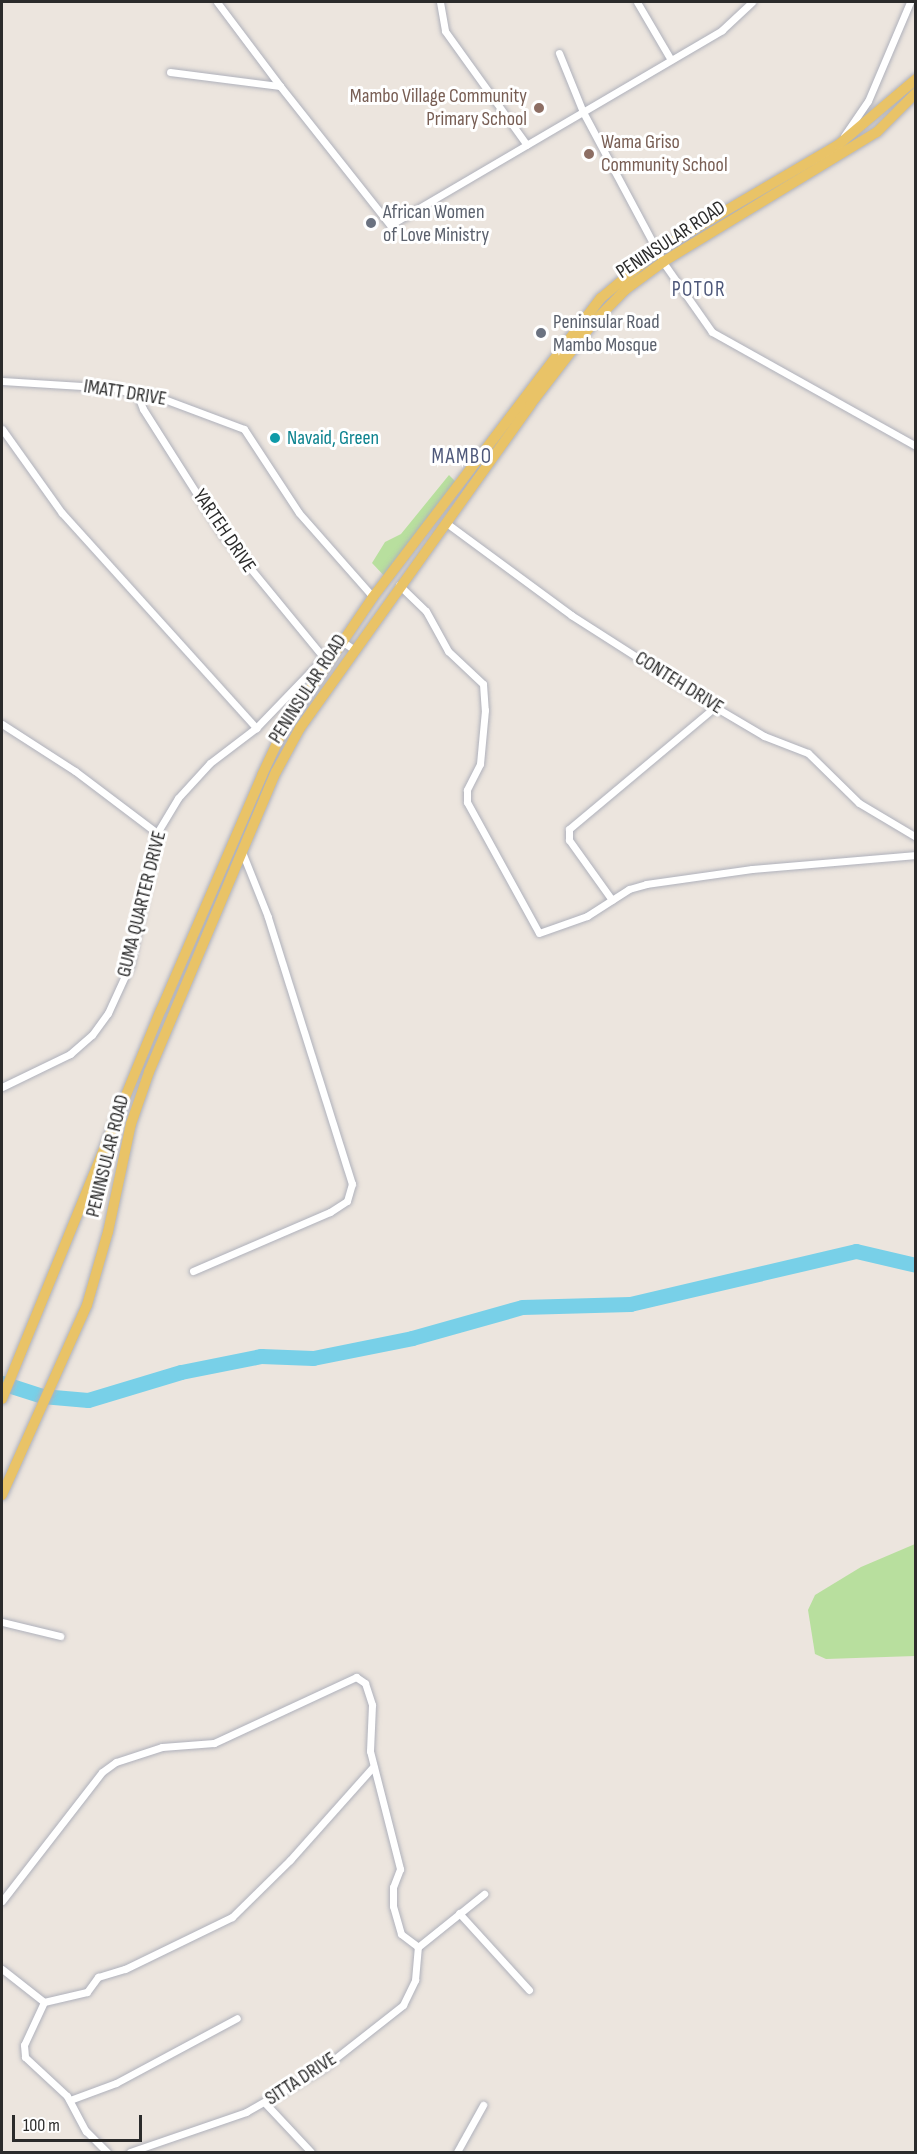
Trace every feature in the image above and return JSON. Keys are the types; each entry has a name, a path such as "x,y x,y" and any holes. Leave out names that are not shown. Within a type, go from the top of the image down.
{"main road":[{"name":"PENINSULAR ROAD","path":"2,1495 61,1368 98,1269 131,1124 276,772 300,728 526,402 601,298 657,251 838,145 915,79"},
{"name":"PENINSULAR ROAD","path":"2,1399 161,1010 262,775 284,728 373,597 526,402 594,322 625,290 663,262 859,144 898,113 915,93"}],"street":[{"path":"217,2 390,225 722,30 752,2"},
{"path":"440,2 445,31 527,145"},
{"path":"637,2 671,60"},
{"path":"838,145 868,102 910,2"},
{"path":"559,53 582,112 663,262 712,332 915,446"},
{"path":"170,72 280,86"},
{"name":"IMATT DRIVE","path":"2,381 114,388 138,396 172,399 244,429 300,513 373,597"},
{"name":"YARTEH DRIVE","path":"138,396 143,409 223,535 324,658"},
{"path":"2,429 62,513 256,728"},
{"name":"CONTEH DRIVE","path":"445,522 571,615 714,707 764,736 808,753 859,803 915,837"},
{"path":"399,585 426,611 448,651 483,684 485,710 480,764 467,790 467,802 532,927 545,932 587,916 629,889 670,879 915,855"},
{"path":"343,642 355,650"},
{"name":"GUMA QUARTER DRIVE","path":"2,1087 70,1054 92,1035 108,1013 130,965 157,833 178,798 210,763 256,728 324,658 343,642"},
{"path":"612,900 569,840 569,829 714,707"},
{"path":"2,724 75,771 157,833"},
{"path":"193,1271 330,1212 351,1195 352,1177 268,917 242,852"},
{"path":"2,1622 60,1636"},
{"path":"2,1900 102,1772 116,1762 162,1747 214,1743 343,1680 356,1677 365,1683 372,1705 370,1751 400,1869 393,1887 395,1919 401,1934 418,1947 484,1894"},
{"path":"44,2002 87,1992 98,1977 125,1969 232,1917 290,1860 373,1767"},
{"path":"459,1913 529,1990"},
{"name":"SITTA DRIVE","path":"130,2152 265,2103 323,2068 403,2005 415,1980 418,1947"},
{"path":"2,1969 44,2002"},
{"path":"44,2002 23,2050 25,2057 70,2100 86,2131 107,2152"},
{"path":"70,2100 116,2083 237,2018"},
{"path":"265,2103 311,2152"},
{"path":"457,2152 483,2105"}],"green space":[{"path":"449,475 459,485 389,581 372,563 385,542 401,534"},
{"path":"915,1544 915,1656 826,1659 815,1654 808,1610 815,1595 861,1567"}],"waterway":[{"path":"2,1383 42,1396 88,1400 181,1372 261,1356 313,1358 412,1338 522,1307 630,1304 856,1251 916,1265"}],"place":[{"name":"Mambo Village Community Primary School","path":"539,108"},
{"name":"Wama Griso Community School","path":"589,154"},
{"name":"African Women of Love Ministry","path":"371,223"},
{"name":"Peninsular Road Mambo Mosque","path":"541,333"},
{"name":"Navaid, Green","path":"275,438"}],"district":[{"name":"POTOR","path":"699,290"},
{"name":"MAMBO","path":"462,457"}]}
